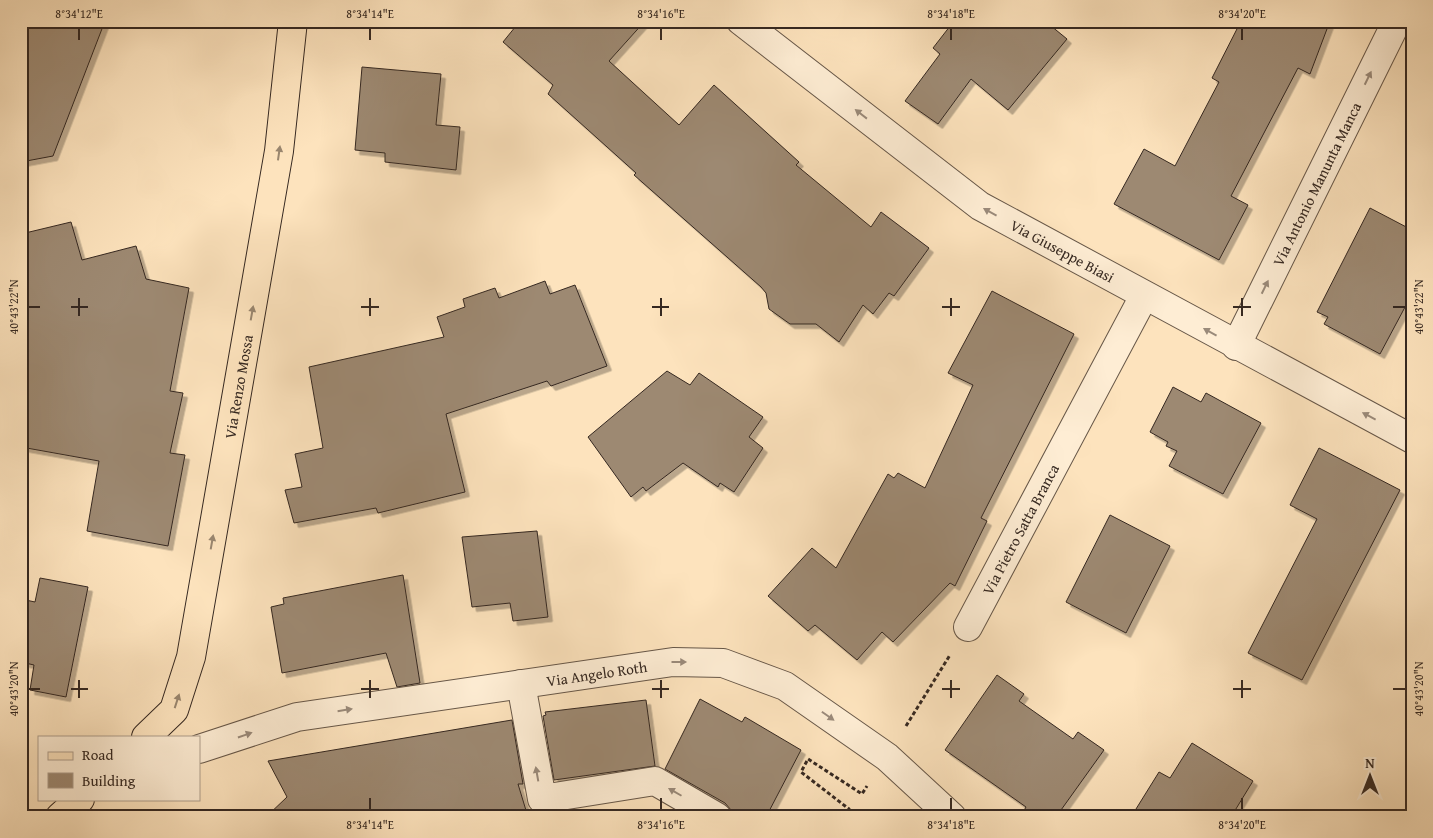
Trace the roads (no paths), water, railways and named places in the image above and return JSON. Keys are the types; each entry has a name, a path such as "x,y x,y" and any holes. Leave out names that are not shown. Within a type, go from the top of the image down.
{"main road":[{"name":"Via Renzo Mossa","path":"147,736 174,710 191,657 279,151 293,21"},
{"path":"60,817 79,800"}],"street":[{"name":"Via Giuseppe Biasi","path":"741,21 980,206 1236,346 1412,439"},
{"name":"Via Antonio Manunta Manca","path":"1236,346 1397,21"},
{"name":"Via Pietro Satta Branca","path":"968,627 1144,296"},
{"name":"Via Angelo Roth","path":"200,749 297,717 673,662 723,663 785,686 886,757 952,817"},
{"path":"521,684 542,799 655,781 717,817"}]}
